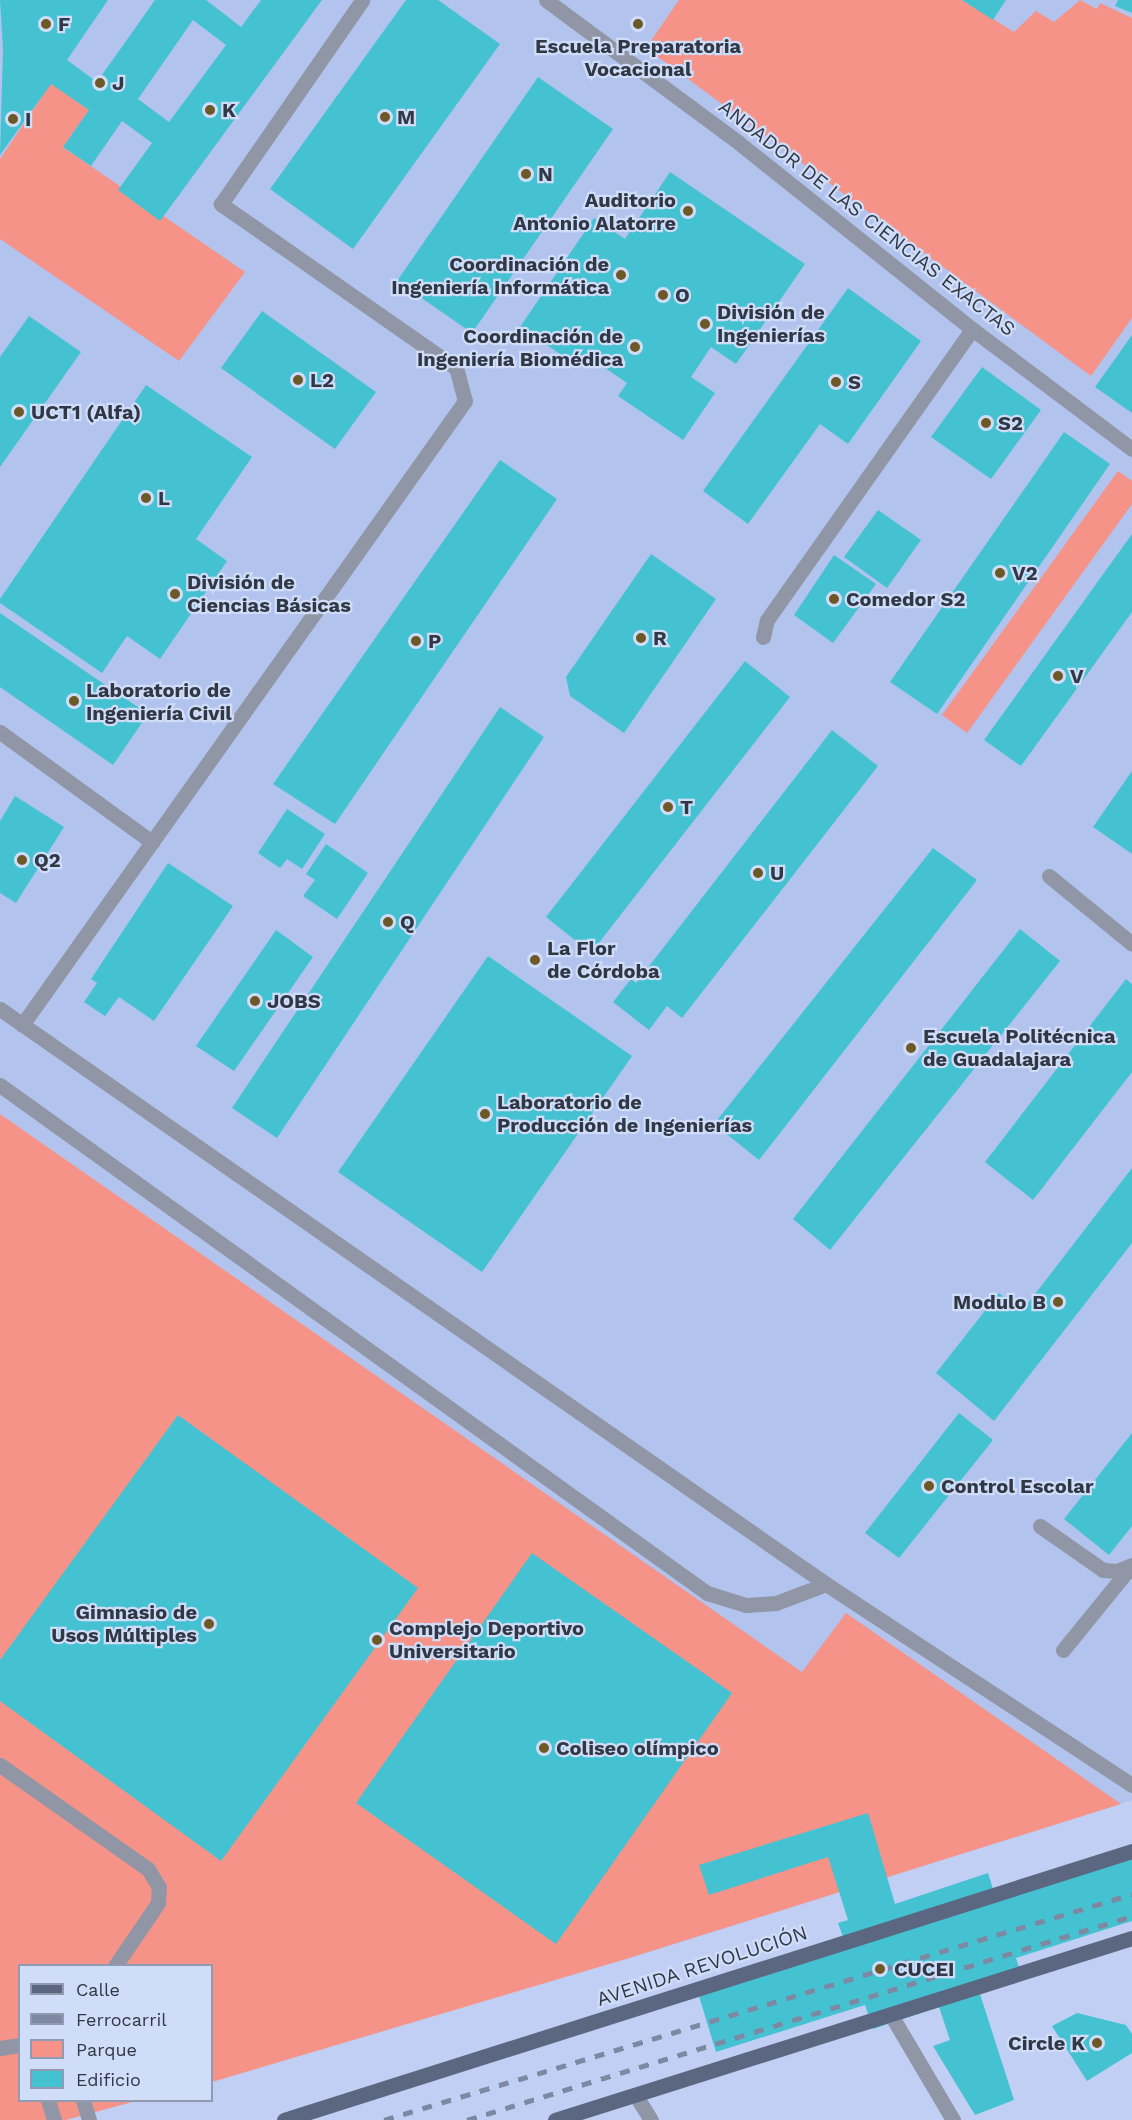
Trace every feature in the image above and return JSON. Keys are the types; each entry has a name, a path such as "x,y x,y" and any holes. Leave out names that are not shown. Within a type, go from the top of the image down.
{"main road":[{"name":"AVENIDA REVOLUCIÓN","path":"284,2120 1132,1851"},
{"path":"555,2120 1132,1938"}],"street":[{"path":"22,1025 465,401 456,368 221,204 362,0"},
{"name":"ANDADOR DE LAS CIENCIAS EXACTAS","path":"546,0 739,143 972,329 1132,449"},
{"path":"763,637 767,620 972,329"},
{"path":"0,732 152,842"},
{"path":"1049,876 1132,944"},
{"path":"0,1009 826,1584 1132,1785"},
{"path":"0,1085 707,1593 746,1605 776,1603 826,1584"},
{"path":"1040,1526 1103,1570 1118,1571 1132,1565"},
{"path":"1063,1650 1132,1565"},
{"path":"0,1765 148,1869 159,1887 159,1903 116,1964"},
{"path":"891,2015 953,2120"},
{"path":"0,2048 18,2045"},
{"path":"636,2096 651,2120"},
{"path":"49,2102 54,2120"},
{"path":"84,2102 89,2120"}],"shaded area":[{"path":"0,0 1132,0 1132,1800 626,1959 802,1673 0,1114"}],"green space":[{"path":"679,0 962,0 1014,32 1036,11 1054,22 1080,0 1097,9 1100,3 1132,18 1132,318 1091,376 646,48"},
{"path":"51,83 89,110 63,147 245,272 179,361 0,239 0,159"},
{"path":"1118,471 1132,481 1132,504 967,733 942,715"},
{"name":"Complejo Deportivo Universitario","path":"0,1114 802,1672 846,1613 1121,1804 626,1959 213,2082 213,1964 18,1964 18,2102 132,2102 66,2120 0,2120"}],"building":[{"path":"0,0 108,0 67,60 97,82 155,0 206,0 241,27 261,0 322,0 160,221 118,190 152,143 122,121 91,166 63,147 89,110 51,84 0,155 3,49","holes":["193,20 226,45 169,122 138,99"]},
{"name":"M","path":"406,0 438,0 500,44 353,249 270,189"},
{"path":"962,0 1006,0 993,20"},
{"path":"1118,0 1132,0 1132,13 1115,6"},
{"name":"N","path":"538,77 613,129 472,333 397,281"},
{"name":"O","path":"670,172 805,264 736,364 711,347 691,377 715,393 683,440 618,396 627,383 585,354 578,366 520,327 594,218 625,239"},
{"name":"S","path":"848,288 921,341 848,444 820,424 748,524 703,491"},
{"name":"L2","path":"262,311 376,392 335,449 221,368"},
{"name":"UCT1 (Alfa)","path":"29,316 81,352 0,467 0,357"},
{"path":"1132,335 1132,413 1095,387"},
{"name":"S2","path":"982,367 1041,410 991,479 931,437"},
{"name":"L","path":"146,385 252,457 196,539 227,561 160,659 127,636 102,673 0,603 0,599"},
{"name":"V2","path":"1064,432 1110,464 937,714 890,682"},
{"name":"P","path":"500,460 557,499 335,824 273,784"},
{"path":"878,510 921,540 887,588 844,557"},
{"name":"V","path":"1132,534 1132,612 1021,766 984,740"},
{"name":"R","path":"651,554 716,599 624,733 570,696 566,677"},
{"name":"Comedor S2","path":"834,555 876,584 833,643 794,615"},
{"name":"Laboratorio de Ingeniería Civil","path":"0,613 148,714 113,765 0,687"},
{"name":"T","path":"745,661 790,697 591,953 546,917"},
{"name":"Q","path":"500,707 544,737 277,1138 232,1108"},
{"name":"U","path":"832,730 878,766 682,1018 667,1006 649,1030 613,1002 631,979 636,983"},
{"path":"1132,771 1132,854 1093,827"},
{"name":"Q2","path":"15,796 64,827 16,903 0,893 0,821"},
{"path":"287,809 325,834 302,869 287,859 280,868 258,853"},
{"path":"326,844 368,873 337,919 303,896 315,880 306,874"},
{"path":"933,848 977,880 759,1160 714,1124"},
{"path":"168,863 233,906 154,1021 119,997 105,1016 84,1002 97,983 91,979"},
{"path":"1020,929 1060,961 830,1250 793,1219"},
{"name":"JOBS","path":"276,930 313,957 234,1071 196,1046"},
{"name":"Laboratorio de Producción de Ingenierías","path":"488,956 632,1056 482,1272 338,1172"},
{"path":"1126,979 1132,984 1132,1072 1033,1200 985,1162"},
{"name":"Modulo B","path":"1132,1168 1132,1243 994,1421 936,1373 999,1293 1022,1311"},
{"name":"Control Escolar","path":"959,1413 993,1440 899,1558 865,1533"},
{"name":"Gimnasio de Usos Múltiples","path":"178,1415 418,1588 221,1861 0,1701 0,1660"},
{"path":"1132,1433 1132,1526 1109,1555 1064,1519"},
{"name":"Coliseo olímpico","path":"532,1553 732,1693 556,1944 356,1803"},
{"name":"CUCEI","path":"868,1813 895,1904 988,1873 993,1889 1132,1846 1132,1921 1016,1958 1023,1980 980,1994 1014,2100 975,2115 933,2046 950,2040 939,2007 873,2029 865,2005 716,2052 695,1983 843,1937 838,1923 848,1920 828,1857 709,1895 699,1865"},
{"name":"Circle K","path":"1077,2013 1126,2025 1132,2034 1132,2053 1087,2081 1052,2026"}],"railway":[{"path":"384,2120 1132,1894"},
{"path":"467,2120 1132,1916"}],"place":[{"name":"F","path":"46,24"},
{"name":"Escuela Preparatoria Vocacional","path":"638,24"},
{"name":"J","path":"100,83"},
{"name":"K","path":"210,110"},
{"name":"M","path":"385,117"},
{"name":"I","path":"13,119"},
{"name":"N","path":"526,174"},
{"name":"Auditorio Antonio Alatorre","path":"688,211"},
{"name":"Coordinación de Ingeniería Informática","path":"621,275"},
{"name":"O","path":"663,295"},
{"name":"División de Ingenierías","path":"705,324"},
{"name":"Coordinación de Ingeniería Biomédica","path":"635,347"},
{"name":"L2","path":"298,380"},
{"name":"S","path":"836,382"},
{"name":"UCT1 (Alfa)","path":"19,412"},
{"name":"S2","path":"986,423"},
{"name":"L","path":"146,498"},
{"name":"V2","path":"1000,573"},
{"name":"División de Ciencias Básicas","path":"175,594"},
{"name":"Comedor S2","path":"834,599"},
{"name":"R","path":"641,638"},
{"name":"P","path":"416,641"},
{"name":"V","path":"1058,676"},
{"name":"Laboratorio de Ingeniería Civil","path":"74,701"},
{"name":"T","path":"668,807"},
{"name":"Q2","path":"22,860"},
{"name":"U","path":"758,873"},
{"name":"Q","path":"388,922"},
{"name":"La Flor de Córdoba","path":"535,960"},
{"name":"JOBS","path":"255,1001"},
{"name":"Escuela Politécnica de Guadalajara","path":"911,1048"},
{"name":"Laboratorio de Producción de Ingenierías","path":"485,1114"},
{"name":"Modulo B","path":"1058,1302"},
{"name":"Control Escolar","path":"929,1486"},
{"name":"Gimnasio de Usos Múltiples","path":"209,1624"},
{"name":"Complejo Deportivo Universitario","path":"377,1640"},
{"name":"Coliseo olímpico","path":"544,1748"},
{"name":"CUCEI","path":"880,1969"},
{"name":"Circle K","path":"1097,2043"}]}
